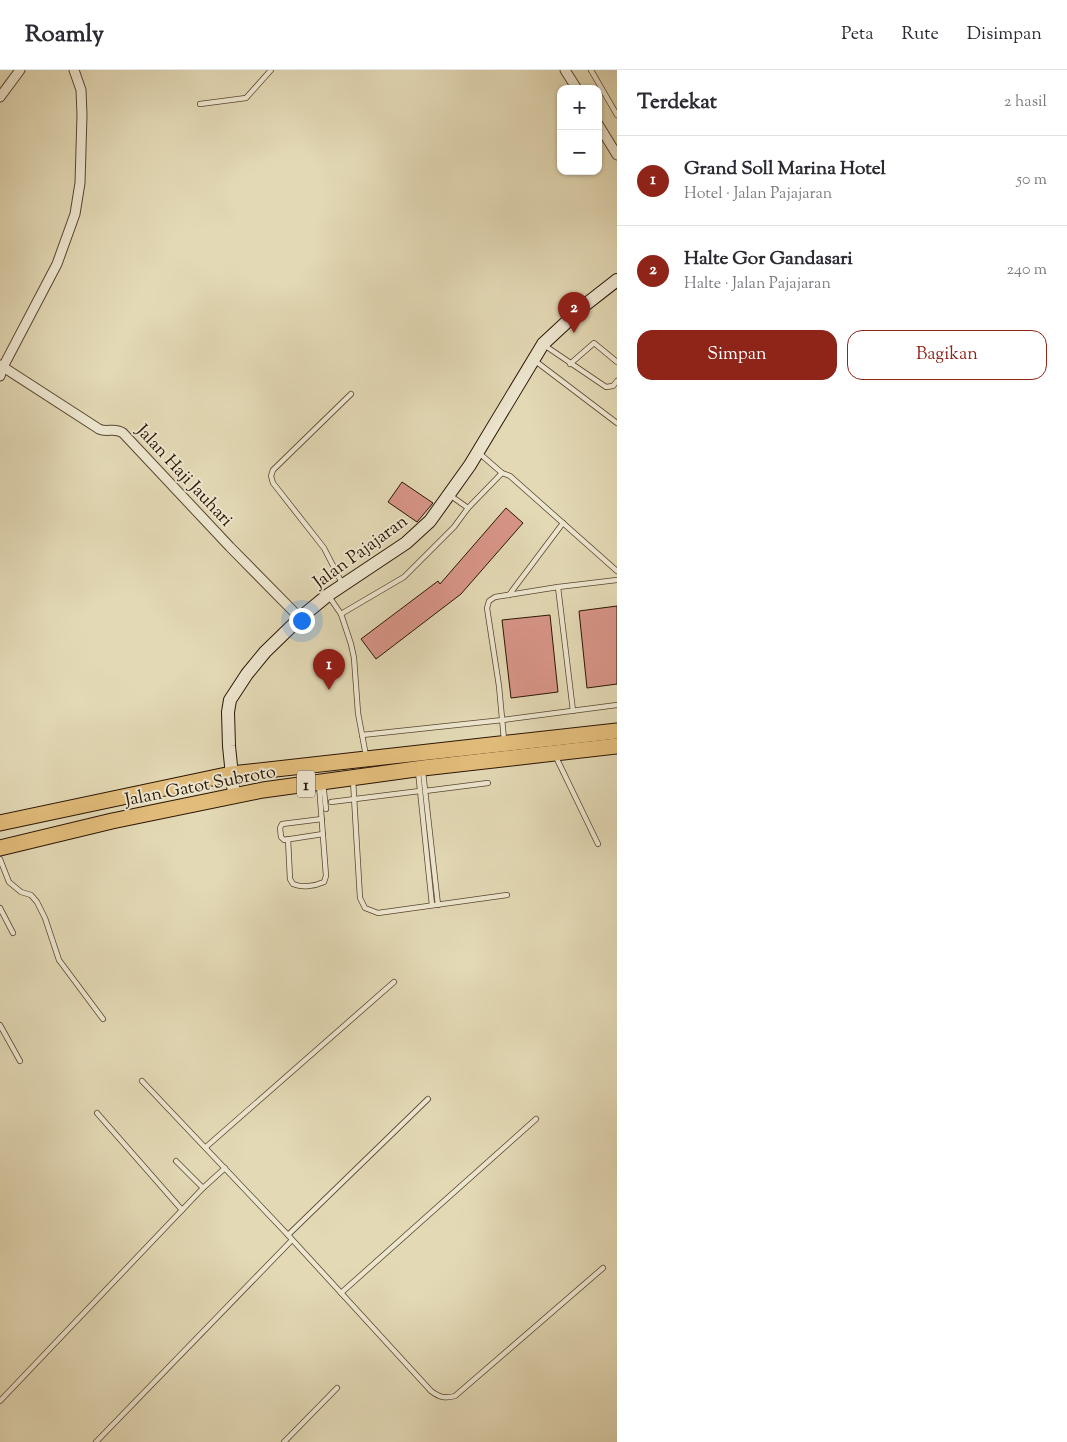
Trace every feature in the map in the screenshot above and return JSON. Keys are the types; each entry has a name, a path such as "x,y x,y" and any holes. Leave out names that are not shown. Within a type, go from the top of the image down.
{"highway":[{"name":"Jalan Gatot Subroto","path":"0,824 231,774 617,731"},
{"name":"Jalan Gatot Subroto","path":"0,848 112,821 234,795 420,769 617,746"}],"main road":[{"name":"Jalan Pajajaran","path":"234,795 228,722 230,700 247,674 265,652 300,618 328,595 406,543 430,521 478,452 543,344 585,305 617,280"}],"street":[{"path":"0,97 20,70"},
{"path":"1,370 57,264 75,214 80,183 82,115 81,90 74,70"},
{"path":"566,70 575,85"},
{"path":"602,130 617,155"},
{"name":"Jalan Haji Jauhari","path":"1,370 99,429 104,431 115,429 123,433 300,618"}],"lane":[{"path":"200,104 246,98 270,70"},
{"path":"591,70 617,114"},
{"path":"570,364 594,343 617,362"},
{"path":"543,344 606,387 612,386 617,381"},
{"path":"533,359 617,423"},
{"path":"343,585 324,548 273,483 271,476 273,470 351,394"},
{"path":"478,452 502,473 510,476 617,571"},
{"path":"341,614 404,577 454,527 468,508 502,473"},
{"path":"449,494 468,508"},
{"path":"510,595 563,523"},
{"path":"504,744 503,720 487,608 489,601 494,597 617,580"},
{"path":"558,587 573,711"},
{"path":"328,595 341,614 351,644 354,658 356,697 367,759"},
{"path":"362,735 503,720 617,705"},
{"path":"555,754 598,844"},
{"path":"420,769 438,905"},
{"path":"352,778 360,898 365,908 378,912 507,895"},
{"path":"321,782 326,809"},
{"path":"288,840 290,879 293,884 298,886 324,882 326,876 321,782"},
{"path":"331,802 488,783"},
{"path":"423,791 432,906"},
{"path":"322,819 282,824 280,828 281,837 284,840 323,834"},
{"path":"0,859 10,882 21,892 31,895 38,902 59,960 103,1019"},
{"path":"0,908 13,933"},
{"path":"206,1148 394,982"},
{"path":"0,1025 20,1061"},
{"path":"142,1081 288,1235 431,1391 438,1396 455,1396 603,1268"},
{"path":"288,1235 428,1099"},
{"path":"97,1113 182,1210"},
{"path":"341,1293 536,1119"},
{"path":"176,1161 202,1188"},
{"path":"0,1401 202,1188 225,1168"},
{"path":"96,1442 292,1240"},
{"path":"284,1442 337,1388"}],"building":[{"path":"402,482 433,503 417,522 388,502"},
{"path":"506,508 523,523 461,594 376,659 361,639 438,581 440,584"},
{"path":"617,606 617,684 587,688 579,611"},
{"path":"550,615 558,692 511,698 502,620"}],"place":[{"name":"Halte Gor Gandasari","path":"574,333"},
{"name":"Grand Soll Marina Hotel","path":"329,690"}]}
